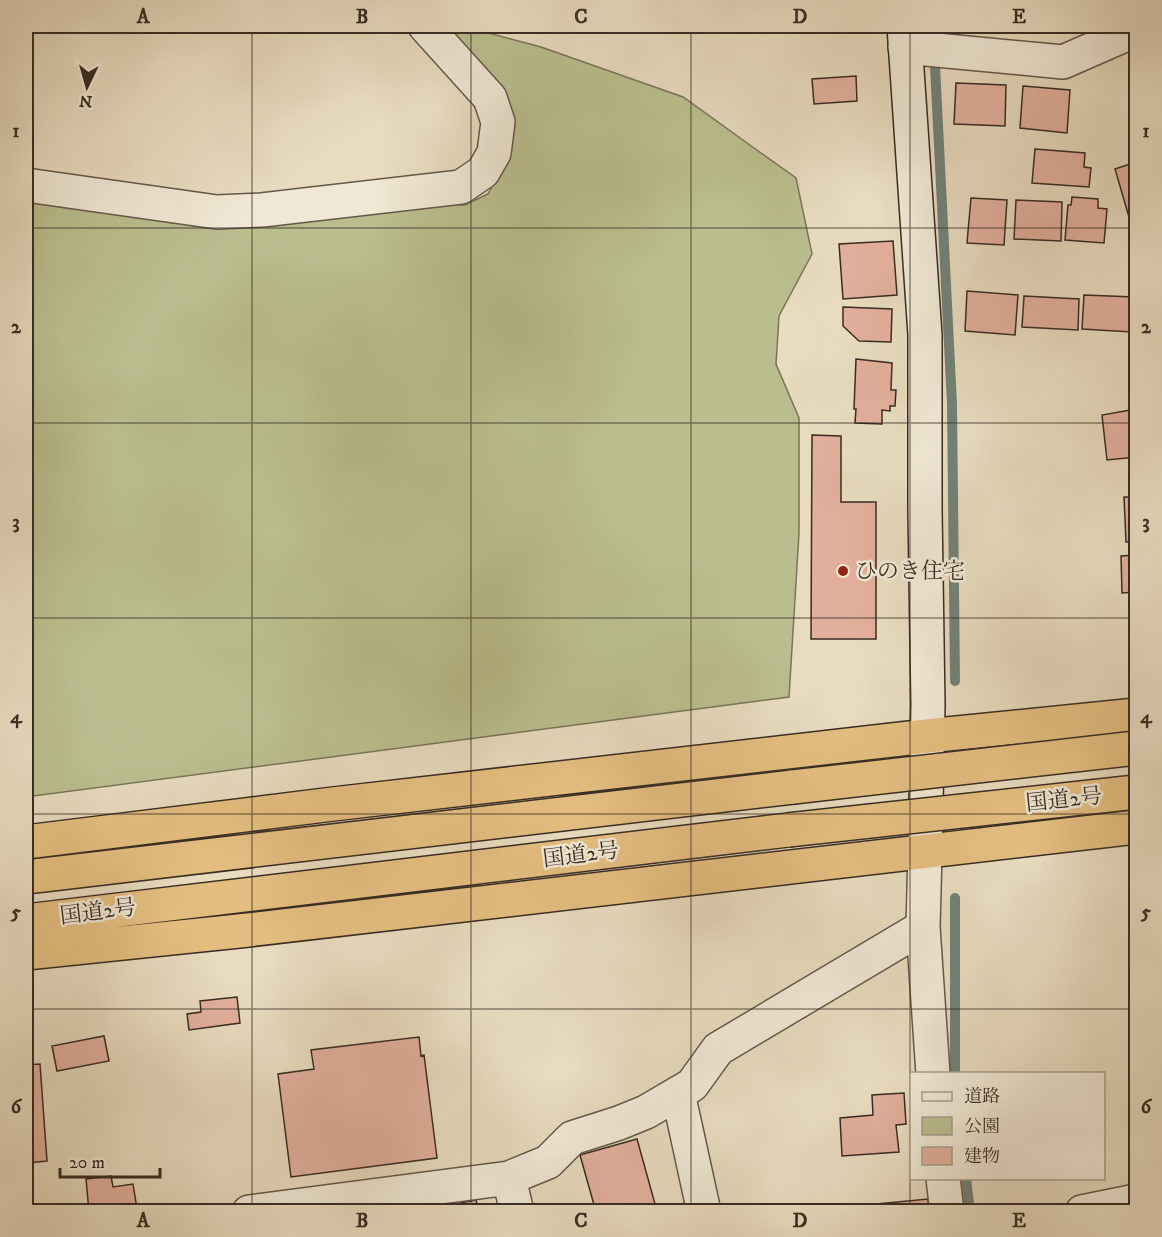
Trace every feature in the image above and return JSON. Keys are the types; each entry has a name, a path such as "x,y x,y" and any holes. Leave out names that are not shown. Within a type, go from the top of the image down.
{"highway":[{"path":"26,842 333,804 927,736 1137,715"},
{"name":"国道2号","path":"26,877 1137,748"},
{"name":"国道2号","path":"26,921 788,830 1137,792"},
{"path":"26,953 240,931 1137,827"}],"street":[{"path":"26,185 217,212 262,210 461,187 483,172 494,153 498,122 490,98 425,26"},
{"path":"933,1072 923,927 927,736 925,335 919,43 1063,62 1137,30"},
{"path":"249,1212 363,1204 509,1178 548,1162 572,1138 645,1112 678,1093 692,1084 718,1049 923,927"},
{"path":"678,1093 704,1212"},
{"path":"509,1178 517,1212"},
{"path":"943,1180 947,1212"},
{"path":"1082,1212 1137,1201"}],"green space":[{"path":"448,26 462,26 541,47 683,97 796,178 812,254 779,316 776,364 799,418 799,533 789,697 26,797 26,202 184,223 430,204 465,205 488,194 503,166 499,91"}],"building":[{"path":"856,76 857,101 814,104 812,79"},
{"path":"956,83 1006,85 1005,126 954,124"},
{"path":"1023,86 1070,90 1067,133 1020,128"},
{"path":"1035,149 1085,153 1084,167 1091,168 1089,187 1032,183"},
{"path":"1136,162 1136,241 1115,169"},
{"path":"1072,197 1098,199 1098,208 1107,209 1104,243 1065,240 1068,205 1071,205"},
{"path":"971,198 1007,200 1004,245 967,243"},
{"path":"1016,200 1062,202 1061,241 1014,239"},
{"path":"893,241 897,295 843,299 839,244"},
{"path":"967,291 1018,295 1015,335 965,331"},
{"path":"1084,295 1134,297 1132,332 1082,329"},
{"path":"1024,296 1079,299 1078,330 1022,327"},
{"path":"843,307 892,309 891,342 859,341 843,326"},
{"path":"856,359 892,363 891,390 896,390 895,406 890,406 890,411 882,410 882,424 855,423"},
{"path":"1136,409 1136,457 1107,460 1102,415"},
{"name":"ひのき住宅","path":"812,435 841,436 841,502 876,502 876,639 811,639"},
{"path":"1124,497 1136,497 1136,541 1126,542"},
{"path":"1136,555 1136,592 1122,593 1121,556"},
{"path":"1136,618 1136,664 1129,619"},
{"path":"237,997 240,1023 189,1030 187,1014 201,1012 200,1001"},
{"path":"104,1036 109,1061 57,1071 52,1046"},
{"path":"419,1037 421,1056 424,1055 437,1158 291,1177 278,1074 314,1069 311,1050"},
{"path":"40,1064 47,1161 26,1163 26,1065"},
{"path":"904,1093 906,1124 896,1125 899,1152 842,1156 840,1118 873,1115 872,1095"},
{"path":"637,1139 655,1204 628,1212 596,1212 580,1155"},
{"path":"111,1176 113,1187 133,1184 137,1209 118,1212 89,1212 86,1179"},
{"path":"928,1199 929,1212 857,1212 856,1206"},
{"path":"476,1200 479,1212 447,1212 445,1206"}],"waterway":[{"path":"933,26 952,404 955,681"},
{"path":"955,898 955,1072"},
{"path":"966,1180 970,1212"}],"place":[{"name":"ひのき住宅","path":"843,571"}]}
